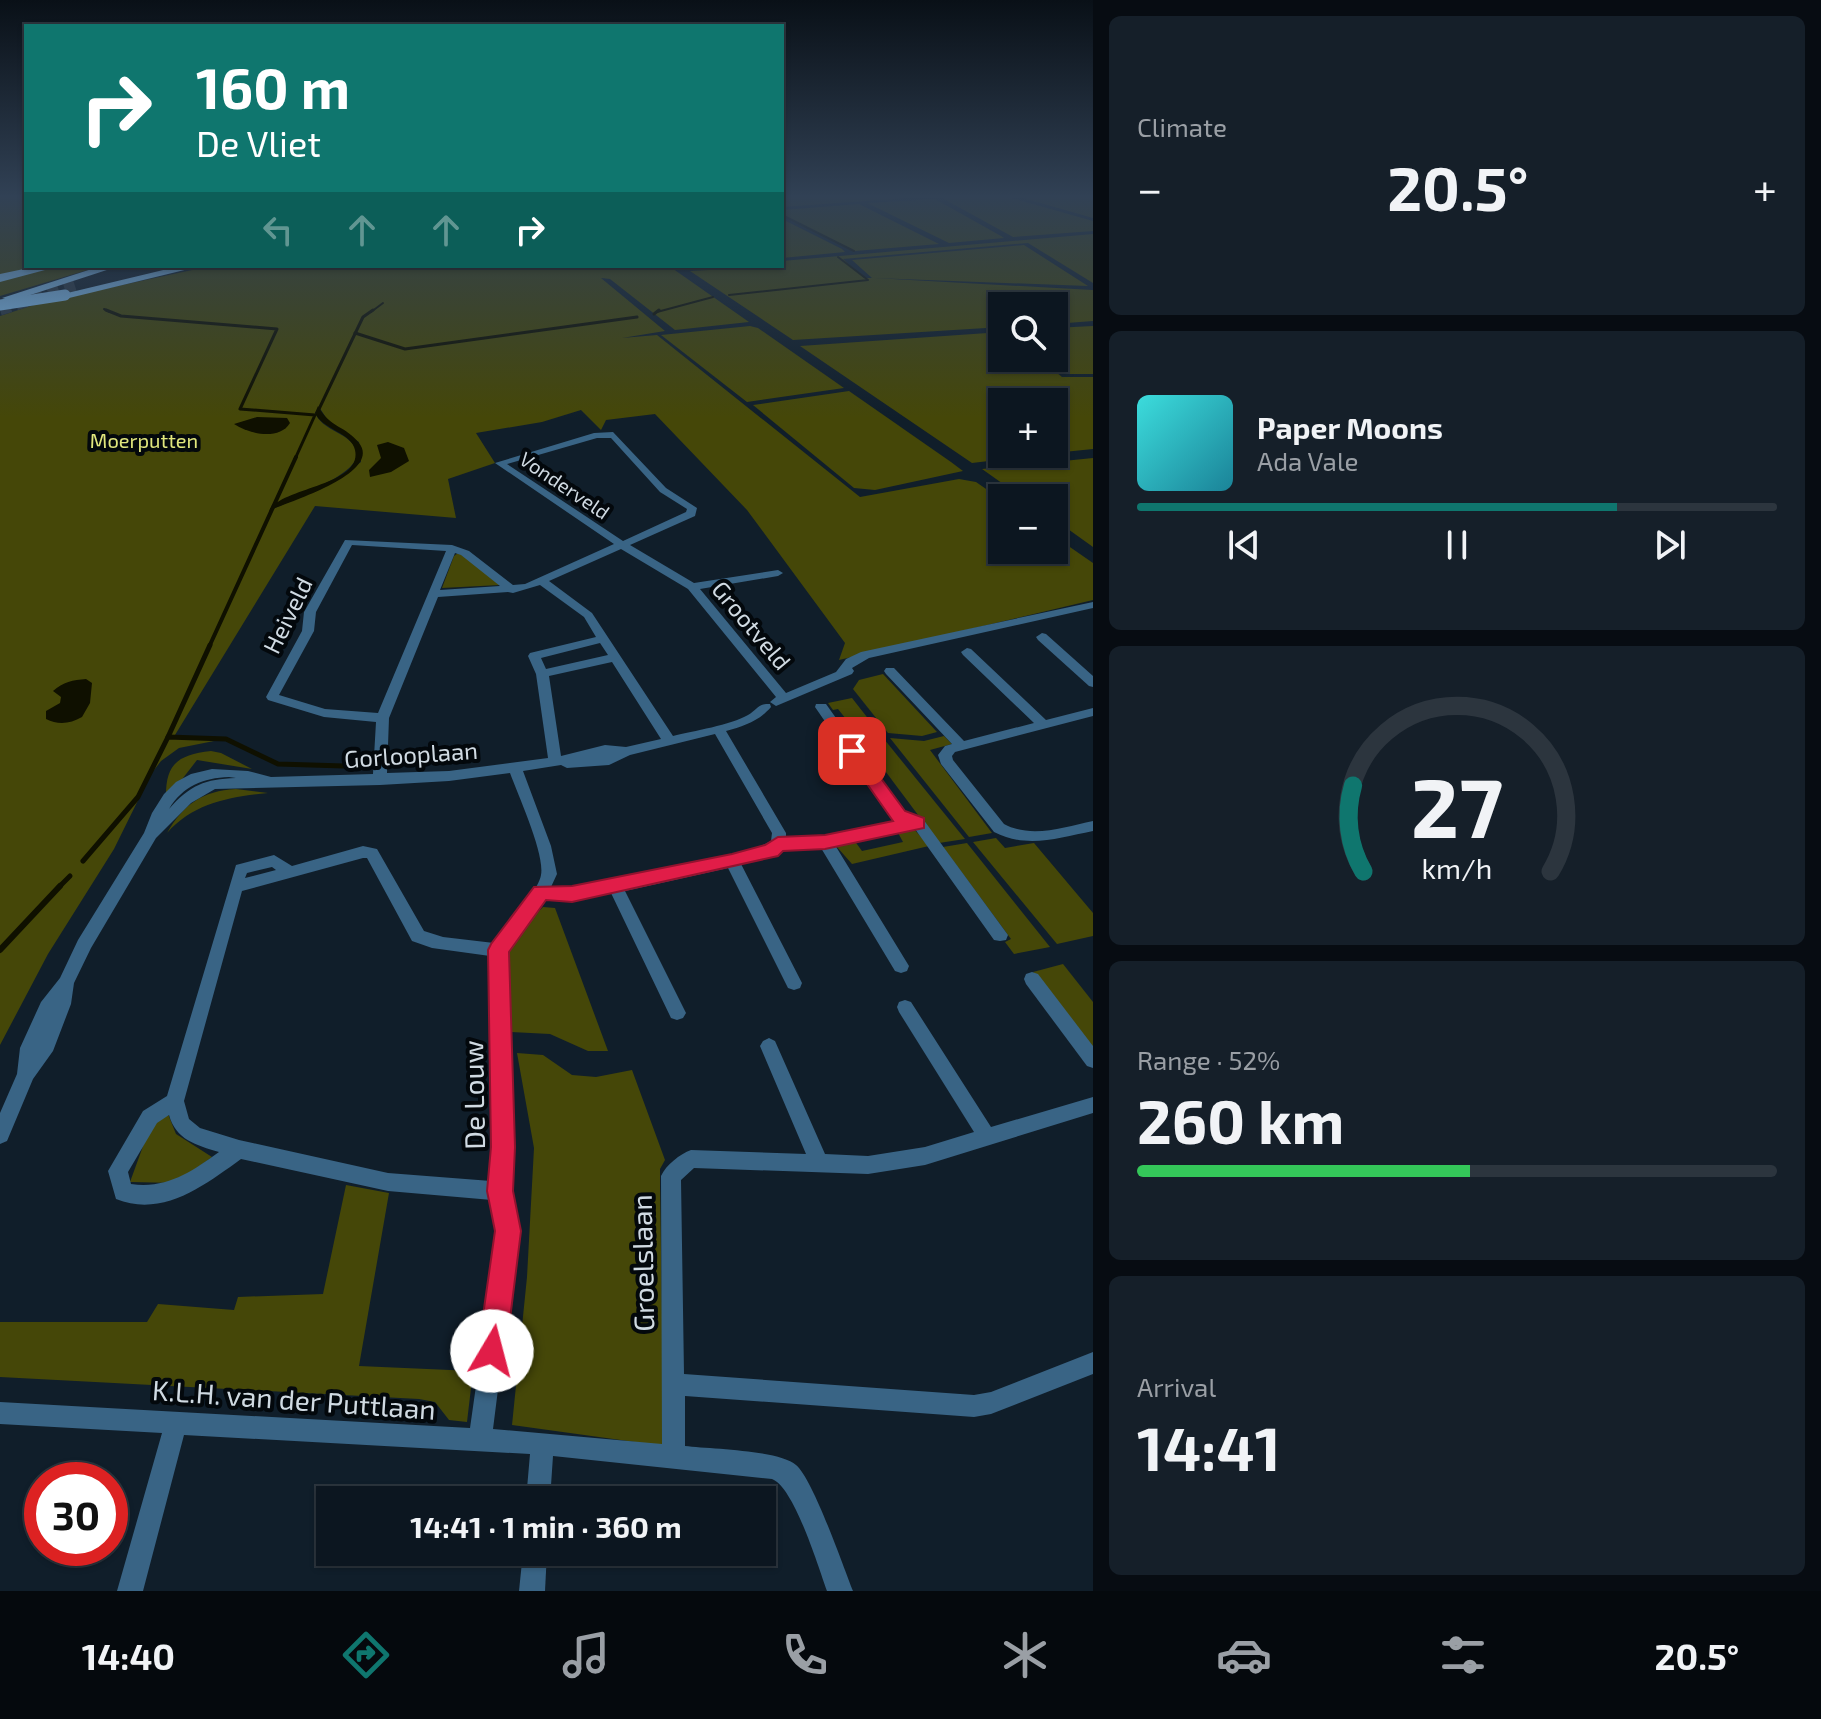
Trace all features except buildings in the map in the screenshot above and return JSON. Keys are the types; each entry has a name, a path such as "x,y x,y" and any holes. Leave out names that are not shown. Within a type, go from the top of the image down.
{"highway":[{"path":"0,278 35,270"},
{"path":"4,302 100,270"},
{"path":"70,291 132,270"},
{"path":"4,302 174,270"}],"street":[{"name":"Vonderveld","path":"603,434 617,437 663,490 694,512 627,544 611,538 500,463 603,434"},
{"name":"Heiveld","path":"383,718 324,713 277,701 272,692 308,631 310,612 349,542 452,548"},
{"path":"433,594 513,590 542,581 627,544"},
{"name":"Grootveld","path":"627,544 692,587 784,698"},
{"path":"380,780 383,718 452,548 465,553 513,590"},
{"path":"692,587 778,573"},
{"path":"542,581 588,615 670,742"},
{"name":"Gorlooplaan","path":"0,1135 26,1074 44,1051 63,1004 66,983 84,945 151,834 163,825 198,782 251,785 269,781 380,780 555,762 594,763 743,722 765,707 841,673 865,666 881,654 1093,605"},
{"path":"1042,637 1093,683"},
{"path":"555,762 542,674 534,656 604,639"},
{"path":"967,652 1043,724"},
{"path":"542,674 616,657"},
{"path":"890,671 961,746"},
{"path":"821,707 898,816 918,823 1000,935"},
{"path":"1093,712 950,749 945,755 946,761 999,828 1009,835 1021,839 1093,826"},
{"path":"541,892 572,894 772,851 778,844 779,833 718,728"},
{"path":"500,1191 388,1182 239,1149 194,1135 181,1124 175,1101 235,887 363,852 372,853 418,936 426,943 452,942 498,950 541,892 549,874 544,846 515,768"},
{"path":"778,844 825,842 918,823"},
{"path":"825,842 901,966"},
{"path":"732,861 794,983"},
{"path":"615,885 677,1013"},
{"name":"De Louw","path":"480,1441 508,1231 500,1191 503,1147 498,950"},
{"path":"1032,979 1093,1060"},
{"path":"905,1007 987,1137"},
{"path":"769,1046 819,1163"},
{"path":"175,1101 150,1117 118,1171 123,1192 148,1198 179,1190 239,1149"},
{"name":"Groelslaan","path":"674,1455 671,1176 691,1159 868,1165 925,1156 1093,1105"},
{"path":"675,1384 974,1406 991,1403 1093,1363"},
{"name":"K.L.H. van der Puttlaan","path":"0,1413 542,1443 772,1467 788,1473 801,1492 840,1591"},
{"path":"130,1591 176,1422"},
{"path":"539,1486 542,1443"},
{"path":"532,1591 534,1566"}],"green space":[{"path":"0,270 21,270 0,275"},
{"path":"43,270 87,270 0,296 0,280"},
{"name":"Moerputten","path":"191,270 675,270 749,322 675,330 610,279 601,278 665,331 622,338 657,335 860,497 959,479 976,482 988,490 988,564 1068,564 1068,546 1093,563 1093,600 839,660 845,643 747,510 655,414 606,420 601,430 581,410 542,422 476,433 495,463 448,479 456,518 315,506 175,735 214,741 179,748 161,761 151,774 114,849 48,954 0,1045 0,316 43,302","holes":["319,407 331,425 359,442 361,462 325,487 270,510 272,505 342,474 357,455 353,444 318,419 315,413"]},
{"path":"855,270 864,278 872,278 863,270 1063,270 1088,286 874,278 1093,290 1093,321 1068,323 1068,292 988,292 988,328 793,340 690,271"},
{"path":"1072,270 1093,270 1093,283"},
{"path":"750,326 758,328 844,388 747,402 661,335"},
{"path":"1093,326 1093,374 1066,372 1068,327"},
{"path":"988,333 988,372 1056,372 1062,377 1093,377 1093,449 1068,452 1068,388 988,388 988,461 972,463 800,346"},
{"path":"849,391 963,471 875,490 854,488 753,405"},
{"path":"1093,458 1093,547 1068,529 1068,484 1003,484 982,469 1068,468 1068,460"},
{"path":"458,553 461,554 500,585 442,588"},
{"path":"883,674 937,732 922,736 888,733 853,689 859,680"},
{"path":"852,698 881,735 862,739 838,709 833,710 828,703"},
{"path":"944,736 952,744 930,750 992,833 969,837 890,738 924,741"},
{"path":"884,739 965,839 939,843 865,744"},
{"path":"211,751 252,769 197,760 166,800 168,778 175,764 189,755"},
{"path":"236,789 268,793 213,803 189,815 167,833 180,814 195,801 213,793"},
{"path":"913,828 929,846 852,864 837,847 854,840 862,851 903,842 897,831"},
{"path":"996,838 1005,848 1034,843 1093,913 1093,936 1057,944 973,842"},
{"path":"967,843 1050,947 1014,954 1005,942 1011,939 943,847"},
{"path":"543,907 555,908 608,1051 588,1051 550,1034 511,1032 506,963 517,937"},
{"path":"1063,964 1093,1002 1093,1052 1033,972"},
{"path":"517,1053 543,1055 572,1075 596,1077 632,1070 665,1160 660,1169 664,1446 512,1425 527,1277 534,1148"},
{"path":"168,1114 176,1134 212,1157 176,1183 130,1182 150,1127"},
{"path":"346,1185 389,1193 359,1366 473,1371 467,1422 449,1420 435,1402 419,1399 0,1377 0,1322 147,1322 158,1304 234,1310 238,1297 323,1294"}],"shaded area":[{"path":"318,406 328,419 359,443 363,454 358,465 330,485 269,511 289,496 334,479 354,462 353,444 319,418 315,413"},
{"path":"257,417 287,418 290,423 285,429 271,434 255,433 234,424"},
{"path":"388,442 404,448 409,461 391,472 370,477 369,470 381,458 377,445"},
{"path":"86,679 92,683 90,703 82,717 64,723 46,719 46,711 60,703 61,697 53,691 68,682"}],"waterway":[{"path":"729,295 868,280 855,270"},
{"path":"657,312 713,297"},
{"path":"371,312 383,303"},
{"path":"106,310 121,316 277,329 240,409 315,415 295,459"},
{"path":"106,310 110,312"},
{"path":"355,333 363,317 373,310"},
{"path":"654,314 659,310"},
{"path":"355,333 405,349 637,317"},
{"path":"319,409 355,333"},
{"path":"209,647 296,457"},
{"path":"168,737 210,645"},
{"path":"83,861 138,797 168,737"},
{"path":"168,737 226,739 278,764 344,766"},
{"path":"60,886 70,876"},
{"path":"0,950 60,886"}],"tunnel":[{"path":"0,310 75,286"}],"route":[{"path":"492,1351 508,1231 500,1191 503,1147 496,977 498,950 541,892 572,894 732,861 772,851 778,844 825,842 918,823 898,816 852,751"}]}
